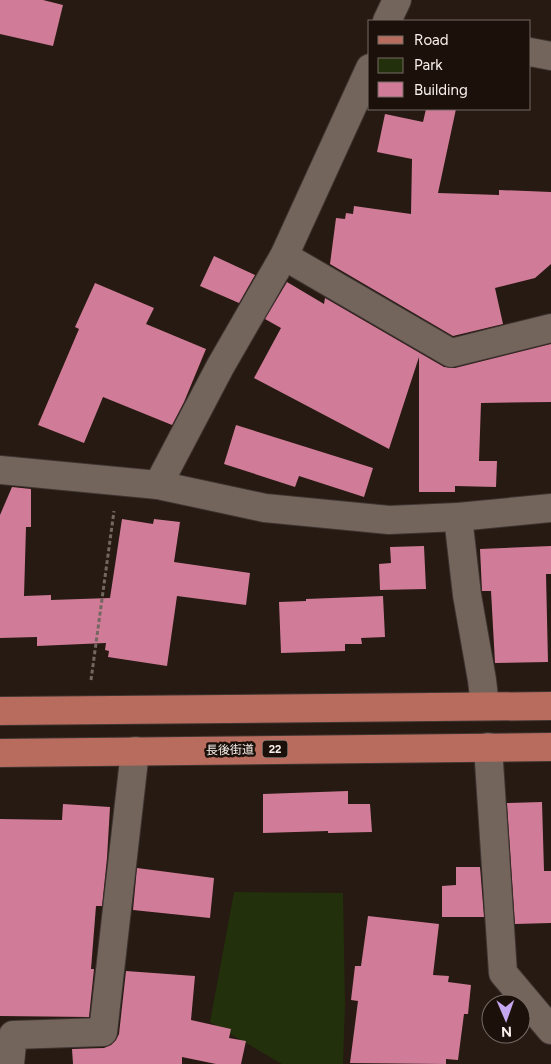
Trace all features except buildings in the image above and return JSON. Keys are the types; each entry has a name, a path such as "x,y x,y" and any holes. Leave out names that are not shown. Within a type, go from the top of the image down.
{"main road":[{"path":"0,711 551,706"},
{"name":"長後街道","path":"0,753 551,747"}],"street":[{"path":"387,20 397,0"},
{"path":"531,52 551,56"},
{"path":"158,485 220,368 284,256 368,72"},
{"path":"284,256 451,353 551,328"},
{"path":"0,470 158,485 265,508 389,520 458,517 551,508"},
{"path":"458,517 467,595 485,706"},
{"path":"488,747 503,973 551,1030"},
{"path":"10,1064 13,1035 103,1032 135,751"}],"path":[{"path":"91,681 118,480"}],"green space":[{"path":"234,892 343,893 345,1005 343,1064 282,1064 210,1022"}]}
